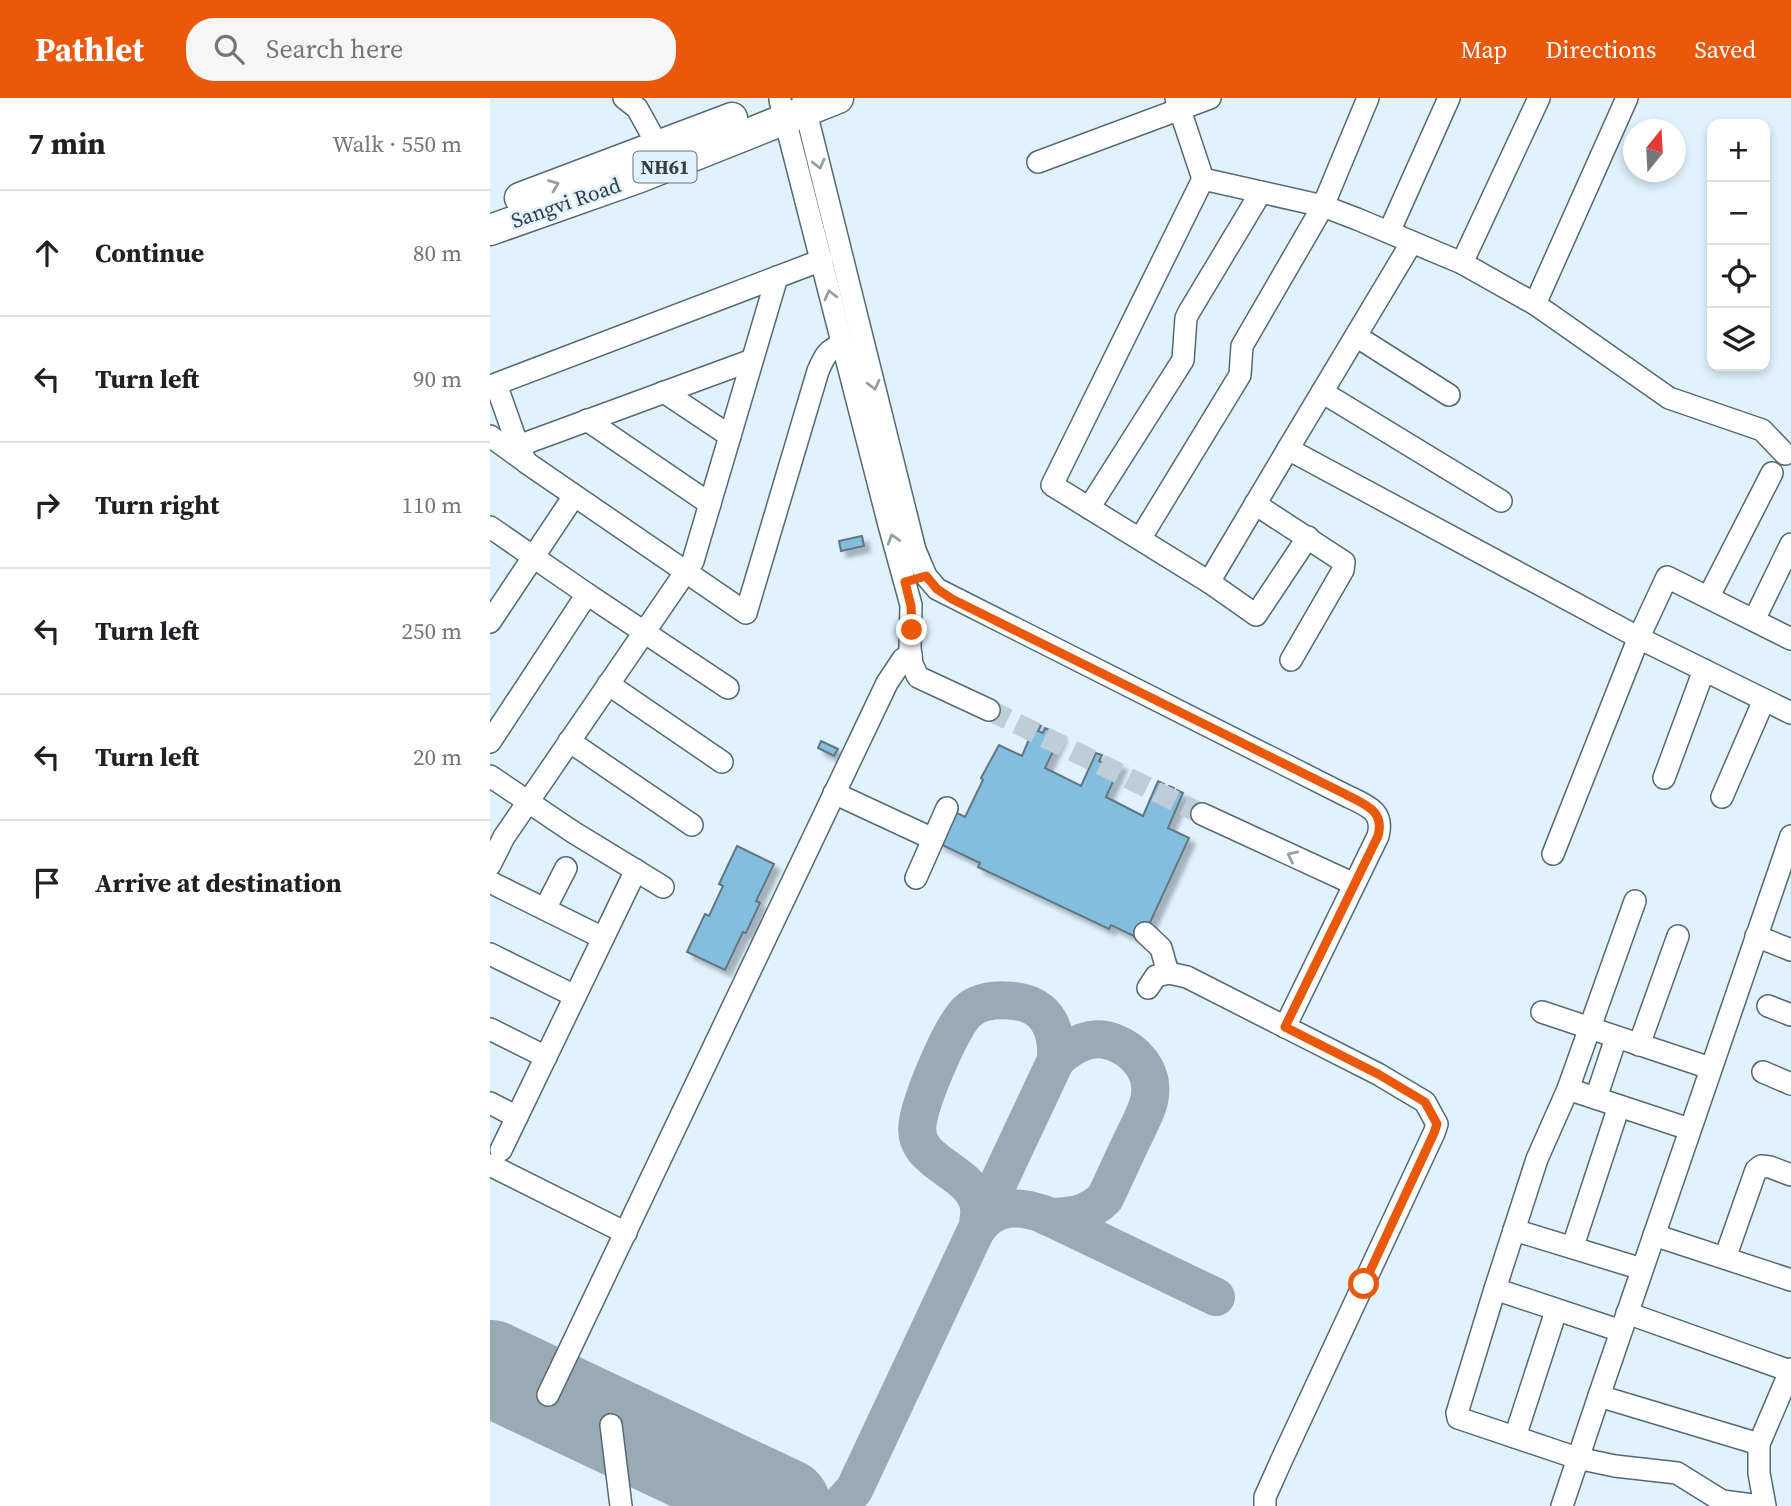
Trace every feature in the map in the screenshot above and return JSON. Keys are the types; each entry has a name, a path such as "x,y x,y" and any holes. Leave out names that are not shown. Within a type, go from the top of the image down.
{"highway":[{"name":"Sangvi Road","path":"490,209 739,117 838,98"},
{"name":"Sangvi Road","path":"490,230 640,177 739,117"}],"street":[{"path":"624,98 637,108 658,146"},
{"path":"1038,162 1178,104 1210,98"},
{"path":"1140,539 1240,375 1244,341 1323,206 1368,98"},
{"path":"1389,232 1449,98"},
{"path":"1462,263 1539,98"},
{"path":"1535,304 1627,98"},
{"path":"1178,104 1203,179 1052,485 1209,582 1256,615 1308,537"},
{"path":"792,105 822,260 843,345 891,496 926,576 937,589 952,599 1368,807 1379,816 1381,825 1378,836 1285,1027"},
{"path":"792,105 891,496 911,606 912,664 918,677 989,710"},
{"path":"1203,179 1323,206 1462,263 1535,304 1669,398 1762,430 1785,454"},
{"path":"1089,508 1183,360 1189,312 1261,192"},
{"path":"1209,582 1412,242"},
{"path":"523,454 492,382 822,260"},
{"path":"490,865 504,837 693,561 777,277"},
{"path":"1356,336 1449,395"},
{"path":"490,436 523,454 574,496 746,613 818,371 833,347 843,345"},
{"path":"523,454 587,420 752,360"},
{"path":"664,392 730,436"},
{"path":"1322,392 1501,502"},
{"path":"587,420 710,504"},
{"path":"1287,449 1639,637 1791,713"},
{"path":"1709,596 1772,473"},
{"path":"490,622 574,496"},
{"path":"1255,504 1341,558 1344,565 1291,660"},
{"path":"490,527 728,688"},
{"path":"1754,620 1791,544"},
{"path":"905,582 926,576"},
{"path":"1553,854 1639,637 1667,577 1791,639"},
{"path":"490,742 587,594"},
{"path":"548,1395 887,683 903,659 911,655"},
{"path":"1664,778 1704,670"},
{"path":"608,684 722,762"},
{"path":"1722,797 1764,700"},
{"path":"569,741 692,825"},
{"path":"490,776 573,832 663,887"},
{"path":"834,793 933,839"},
{"path":"916,878 947,808"},
{"path":"1202,814 1354,884"},
{"path":"1562,1506 1791,836"},
{"path":"545,909 566,868"},
{"path":"626,1233 496,1157 636,870"},
{"path":"490,882 603,938"},
{"path":"1494,1289 1556,1311 1624,1322 1791,1370 1759,1444 1762,1506 1722,1501 1677,1474 1577,1458 1461,1420 1457,1413 1494,1289 1537,1159 1568,1089 1635,901"},
{"path":"1145,933 1161,948 1168,973"},
{"path":"1639,1045 1678,936"},
{"path":"1756,936 1791,950"},
{"path":"490,954 575,996"},
{"path":"1149,988 1156,976 1168,973 1187,978 1378,1074 1425,1102 1437,1124 1276,1472 1265,1497 1265,1506"},
{"path":"1768,1006 1791,1015"},
{"path":"1542,1012 1710,1068"},
{"path":"490,1028 546,1056"},
{"path":"1595,1098 1616,1038"},
{"path":"1763,1072 1791,1084"},
{"path":"1568,1089 1689,1129"},
{"path":"490,1103 517,1117"},
{"path":"1573,1246 1619,1105"},
{"path":"1725,1258 1756,1170 1761,1166 1770,1167 1791,1175"},
{"path":"1514,1230 1642,1269"},
{"path":"1654,1235 1791,1280"},
{"path":"1515,1437 1556,1311"},
{"path":"1599,1396 1759,1444"},
{"path":"611,1425 621,1506"}],"building":[{"path":"862,536 864,546 841,551 839,541"},
{"path":"1036,723 1041,726 1038,731 1043,733 1045,728 1050,730 1048,735 1052,737 1054,732 1061,735 1045,768 1081,786 1096,753 1102,755 1099,761 1103,763 1106,757 1112,760 1109,766 1113,768 1116,762 1121,764 1106,797 1143,816 1158,781 1164,784 1162,789 1166,791 1169,786 1174,788 1171,794 1175,796 1177,790 1183,793 1168,828 1189,838 1142,940 1111,925 1109,929 978,867 980,863 938,843 953,811 965,817 983,780 981,778 999,745 1022,756"},
{"path":"821,741 838,749 834,756 818,748"},
{"path":"737,846 774,864 756,901 760,903 725,970 687,952 705,914 709,916 723,886 719,884"}],"taxiway":[{"path":"839,1506 854,1490 1056,1060 1054,1034 1049,1021 1033,1006 1014,1001 984,1003 969,1010 962,1018 939,1062 918,1121 918,1136 923,1148 966,1183 974,1194 979,1207 979,1218 977,1226 977,1229"},
{"path":"1048,1217 1079,1214 1105,1198 1145,1113 1150,1095 1149,1077 1141,1062 1128,1050 1113,1042 1097,1039 1082,1042 1056,1060"},
{"path":"977,1229 999,1211 1016,1208 1034,1211 1216,1297"}],"runway":[{"path":"490,1368 783,1506"}],"tunnel":[{"path":"989,710 1202,814"}],"route":[{"path":"912,630 911,606 905,582 926,576 937,589 952,599 1345,794 1379,816 1381,825 1378,836 1285,1027 1378,1074 1425,1102 1437,1124 1364,1284"}]}
